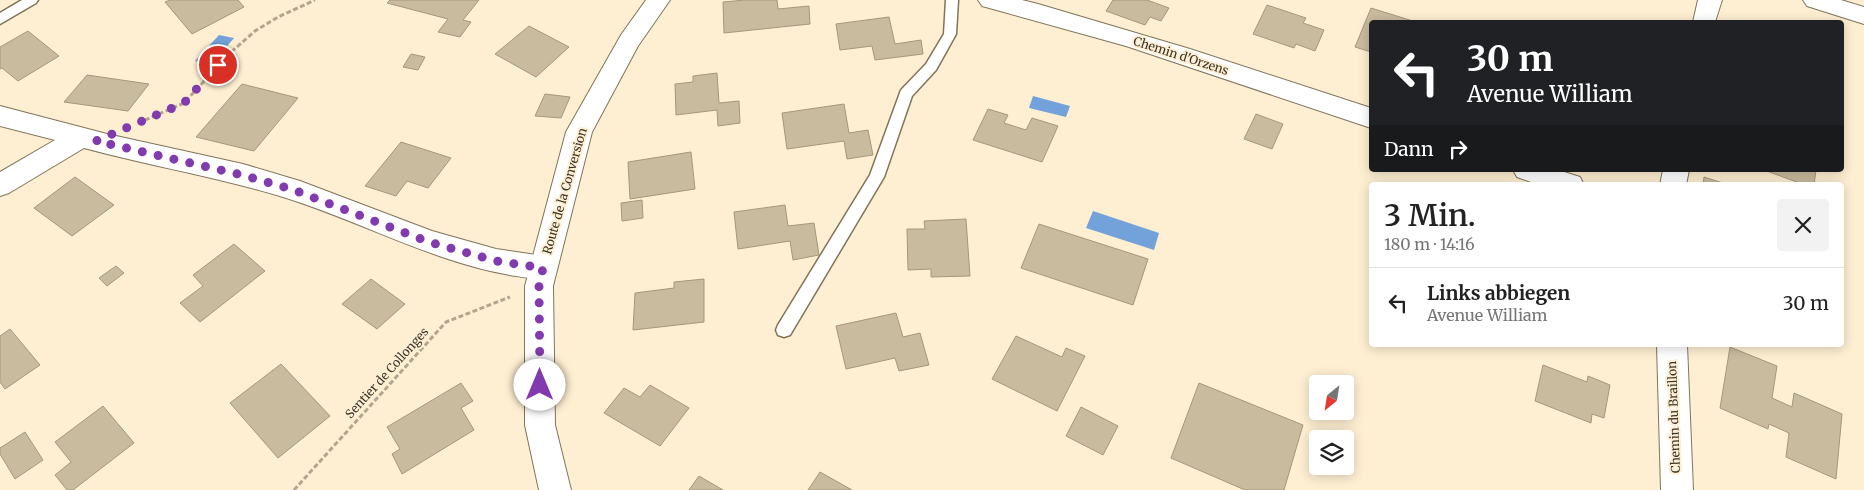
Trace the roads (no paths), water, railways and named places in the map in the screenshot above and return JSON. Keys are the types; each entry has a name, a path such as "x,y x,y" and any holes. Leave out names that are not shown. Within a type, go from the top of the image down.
{"street":[{"name":"Route de la Conversion","path":"555,490 540,425 539,286 579,132 629,41 658,0"},
{"name":"Chemin d'Orzens","path":"990,0 1048,14 1369,117"},
{"path":"1705,20 1710,0"},
{"path":"1815,0 1864,16"},
{"path":"0,116 242,175 291,189 429,242 496,261 543,268"},
{"path":"0,185 89,139"},
{"path":"1532,172 1563,182"},
{"name":"Chemin du Braillon","path":"1672,347 1677,490"}],"lane":[{"path":"0,19 32,0"},
{"path":"784,330 877,176 906,94 931,67 950,34 952,0"}],"water":[{"path":"219,35 234,38 211,65 195,61"},
{"path":"1033,96 1070,106 1066,117 1029,108"},
{"path":"1093,211 1159,233 1154,250 1086,228"}]}
